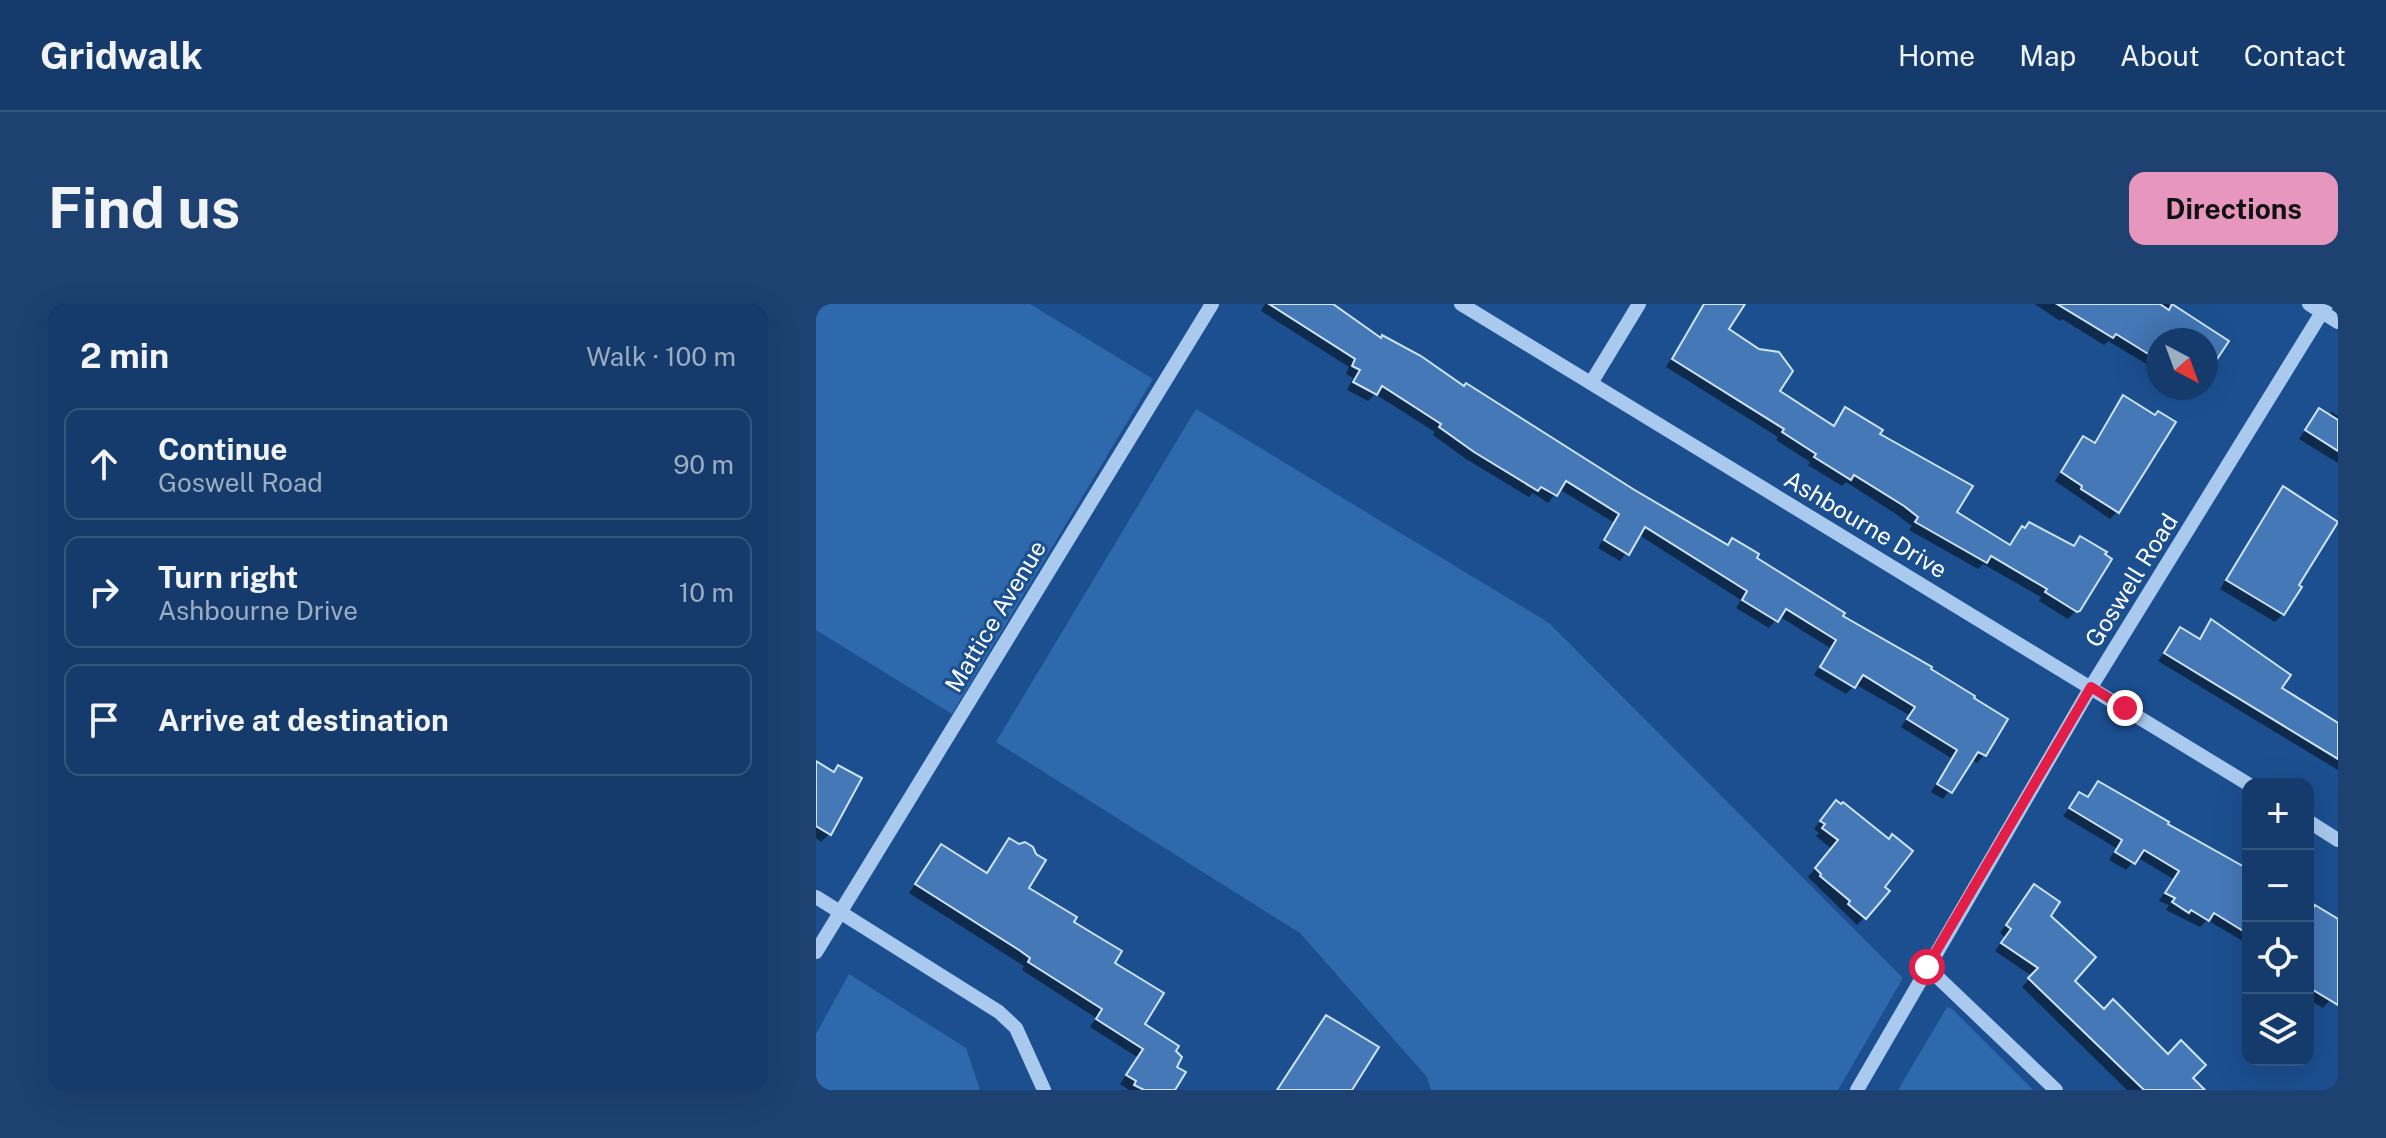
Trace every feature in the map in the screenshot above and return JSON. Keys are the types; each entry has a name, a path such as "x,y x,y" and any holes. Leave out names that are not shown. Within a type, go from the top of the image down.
{"street":[{"name":"Mattice Avenue","path":"816,952 1212,304"},
{"name":"Ashbourne Drive","path":"1461,304 2242,780"},
{"path":"1591,383 1639,304"},
{"path":"2319,307 2338,322"},
{"name":"Goswell Road","path":"1857,1090 2091,687 2319,307"},
{"path":"2314,825 2338,840"},
{"path":"816,897 999,1012 1016,1028 1044,1090"},
{"path":"1927,967 2056,1090"}],"shaded area":[{"path":"816,304 1030,304 1153,379 952,714 816,630"},
{"path":"1196,409 1549,623 1903,978 1838,1090 1431,1090 1427,1077 1300,933 996,742"},
{"path":"849,974 966,1048 980,1090 816,1090 816,1034"},
{"path":"1947,1007 1952,1009 2033,1090 1898,1090"}],"building":[{"path":"1269,304 1333,304 1381,338 1382,335 1421,356 1464,386 1466,383 1728,545 1732,538 1759,554 1757,558 1845,613 1843,616 1932,667 2008,719 1986,756 1978,752 1952,793 1937,784 1957,750 1907,719 1915,707 1863,675 1855,688 1820,667 1836,640 1786,609 1778,622 1742,600 1747,591 1645,527 1629,555 1604,540 1619,514 1566,481 1557,496 1541,487 1538,491 1474,452 1439,427 1441,424 1382,386 1377,395 1353,382 1360,370 1352,366 1355,359"},
{"path":"1704,304 1745,304 1729,329 1759,349 1779,352 1793,371 1780,391 1834,426 1845,407 1883,430 1880,434 1973,486 1957,512 2010,545 2022,526 2025,528 2029,522 2074,546 2080,536 2107,552 2105,554 2112,559 2080,611 2077,612 2045,592 2047,589 1991,556 1987,563 1915,522 1918,517 1904,506 1854,475 1851,480 1814,457 1816,454 1782,432 1784,429 1672,359"},
{"path":"2057,304 2160,304 2169,310 2172,304 2209,328 2146,328 2146,353 2116,334 2113,338"},
{"path":"2218,334 2229,341 2218,358"},
{"path":"2123,395 2155,415 2158,411 2176,422 2119,513 2061,472 2083,436 2095,443"},
{"path":"2319,408 2338,420 2338,451 2305,430"},
{"path":"2283,486 2338,522 2284,615 2226,580"},
{"path":"2211,619 2291,675 2282,688 2338,723 2338,759 2164,653 2180,627 2200,639"},
{"path":"816,761 834,772 838,765 862,778 831,835 816,826"},
{"path":"2098,781 2242,866 2242,930 2214,913 2209,921 2172,902 2175,898 2165,893 2179,871 2144,850 2135,864 2115,852 2122,840 2069,808 2079,792 2088,797"},
{"path":"1836,800 1841,804 1843,802 1889,839 1892,834 1913,851 1885,887 1890,891 1866,919 1815,868 1838,840 1822,828 1825,824 1820,821"},
{"path":"1009,838 1019,844 1025,842 1046,860 1029,888 1077,917 1074,922 1122,951 1115,963 1164,993 1145,1024 1179,1046 1176,1051 1182,1057 1177,1067 1186,1072 1175,1090 1144,1090 1134,1085 1136,1081 1126,1075 1143,1049 1096,1019 1102,1009 1028,962 1030,958 1019,950 915,884 941,844 987,873"},
{"path":"2034,884 2060,902 2051,916 2096,957 2075,981 2104,1009 2113,999 2168,1054 2181,1040 2206,1065 2193,1078 2205,1090 2144,1090 2028,978 2038,968 2001,943 2011,929 2006,925"},
{"path":"2314,907 2338,919 2338,1005 2314,991"},
{"path":"1326,1015 1379,1047 1352,1090 1277,1090"}],"route":[{"path":"1927,967 2091,687 2125,708"}]}
